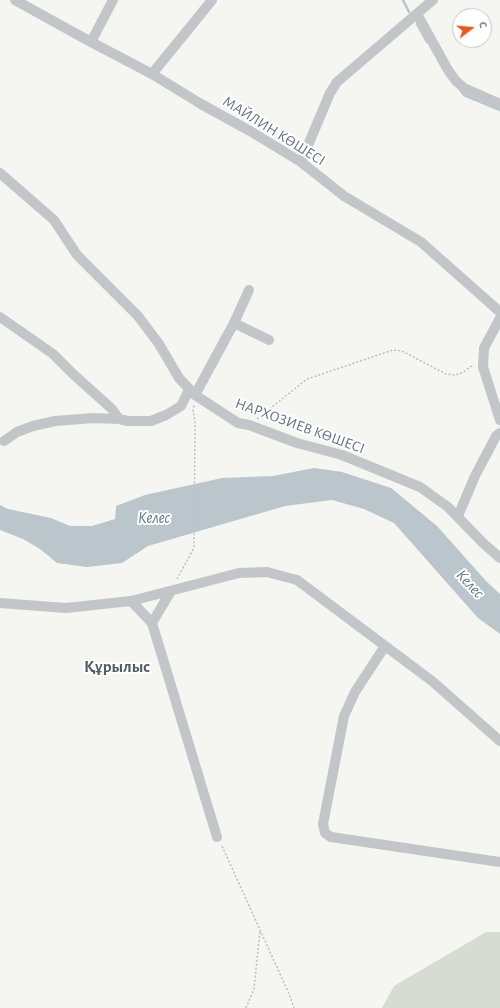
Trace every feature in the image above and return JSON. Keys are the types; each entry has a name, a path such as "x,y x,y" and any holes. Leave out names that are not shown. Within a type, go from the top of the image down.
{"street":[{"name":"МАЙЛИН КӨШЕСІ","path":"15,0 152,74 301,162 344,196 421,242 500,312"},
{"path":"91,42 113,0"},
{"path":"152,74 212,0"},
{"path":"301,162 330,93 337,82 433,0"},
{"path":"417,14 448,70 456,81 464,88 500,104"},
{"name":"НАРХОЗИЕВ КӨШЕСІ","path":"0,173 54,220 77,255 138,316 159,344 179,378 192,393 238,423 249,425 297,443 342,456 420,487 448,507 500,558"},
{"path":"4,441 18,432 33,426 55,421 93,418 151,421 166,415 181,406 192,393 234,323 249,290"},
{"path":"0,317 53,354 112,409 119,419"},
{"path":"500,318 484,348 483,357 483,366 500,420"},
{"path":"234,323 269,340"},
{"path":"458,516 475,476 496,436 500,433"},
{"path":"0,603 66,608 131,601 239,574 267,572 297,580 432,681 500,741"},
{"path":"152,623 171,591"},
{"path":"131,601 152,623 218,836"},
{"path":"385,646 355,692 344,716 323,824 325,833 331,837 500,862"}],"path":[{"path":"249,425 308,379 393,350 402,351 446,374 454,375 462,373 483,357"},
{"path":"171,591 194,548 194,467 196,422 193,410 192,393"},
{"path":"218,836 294,1008"},
{"path":"246,1008 254,989 260,929"}],"shaded area":[{"path":"486,932 500,932 500,1008 382,1008 394,986"}],"water":[{"name":"Келес","path":"314,468 342,472 391,488 437,526 486,581 500,594 500,634 478,618 394,523 364,509 332,500 285,506 148,546 122,563 87,567 57,563 40,549 23,539 0,530 0,505 8,509 51,518 70,526 92,526 115,519 116,506 145,495 222,478 273,476"}],"waterway":[{"path":"403,0 409,12"},
{"path":"417,24 427,42"},
{"path":"461,91 464,95 500,110"}],"district":[{"name":"Құрылыс","path":"117,667"}]}
